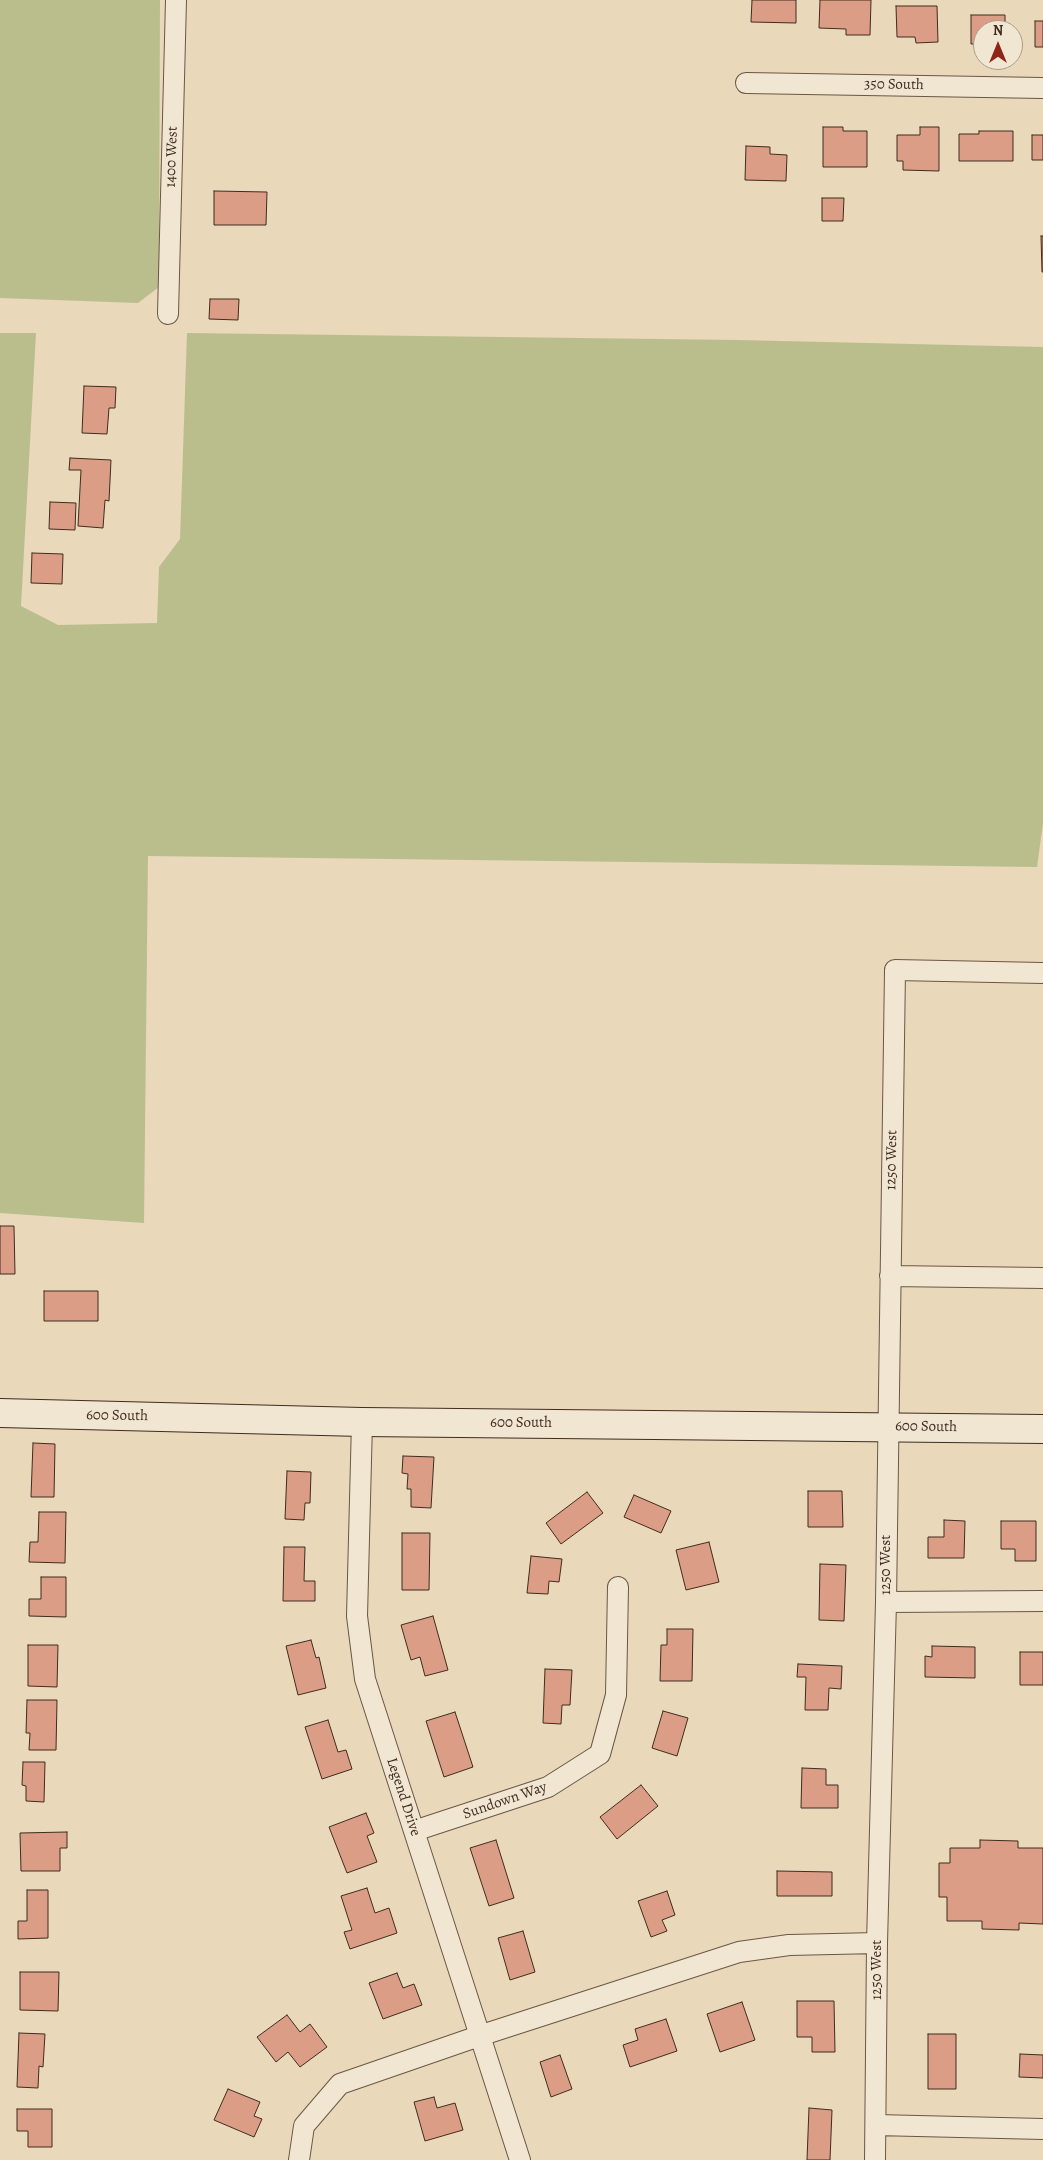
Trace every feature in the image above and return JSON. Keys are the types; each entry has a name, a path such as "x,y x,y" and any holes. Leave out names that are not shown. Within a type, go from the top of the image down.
{"main road":[{"name":"600 South","path":"0,1413 362,1422 1043,1428"}],"street":[{"name":"1400 West","path":"168,314 176,0"},
{"name":"350 South","path":"746,83 1043,88"},
{"name":"1250 West","path":"875,2160 877,1943 886,1602 895,970 1043,973"},
{"path":"890,1276 1043,1278"},
{"name":"Legend Drive","path":"362,1422 357,1616 365,1679 520,2160"},
{"name":"Sundown Way","path":"414,1831 548,1787 600,1754 616,1695 618,1587"},
{"path":"886,1602 1043,1601"},
{"path":"299,2160 304,2126 340,2084 480,2036 739,1952 789,1945 877,1943"},
{"path":"876,2125 1043,2129"}],"green space":[{"path":"0,0 160,0 159,287 138,303 0,298"},
{"path":"0,333 36,333 21,606 58,625 157,623 159,567 180,539 187,333 737,340 1043,347 1043,823 1037,867 148,856 144,1223 0,1213"}],"building":[{"path":"752,0 796,0 796,23 751,22"},
{"path":"820,0 871,0 870,35 846,35 846,29 819,28"},
{"path":"896,6 937,6 938,42 916,43 915,37 897,37"},
{"path":"971,15 1005,15 1005,20 973,20 973,44 971,44"},
{"path":"1035,21 1043,21 1043,47 1035,47"},
{"path":"823,127 843,127 843,131 867,131 867,167 823,167"},
{"path":"920,127 939,127 939,171 903,170 903,161 897,161 897,135 920,135"},
{"path":"979,131 1013,131 1013,161 959,161 959,134 979,134"},
{"path":"1032,135 1043,135 1043,160 1032,160"},
{"path":"746,146 770,147 770,154 787,155 786,181 745,180"},
{"path":"214,191 267,192 266,225 214,225"},
{"path":"822,198 844,198 843,221 822,221"},
{"path":"1041,236 1043,236 1043,272 1042,272"},
{"path":"210,299 239,299 238,320 209,319"},
{"path":"84,386 116,387 115,408 109,408 107,434 82,433"},
{"path":"70,458 111,460 109,501 105,500 103,528 78,526 81,470 69,470"},
{"path":"50,502 76,503 75,530 49,529"},
{"path":"32,553 63,554 62,584 31,583"},
{"path":"0,1226 14,1226 15,1274 0,1274"},
{"path":"44,1291 98,1291 98,1321 44,1321"},
{"path":"33,1443 55,1444 54,1497 31,1497"},
{"path":"403,1456 434,1457 431,1508 411,1507 411,1489 407,1489 408,1474 402,1473"},
{"path":"287,1471 311,1472 310,1503 305,1503 304,1520 285,1519"},
{"path":"808,1491 842,1491 843,1527 808,1527"},
{"path":"587,1492 603,1513 561,1544 546,1523"},
{"path":"634,1495 671,1511 661,1533 624,1517"},
{"path":"39,1512 66,1512 65,1563 29,1562 30,1542 38,1542"},
{"path":"944,1520 965,1521 964,1558 928,1558 928,1537 944,1537"},
{"path":"1001,1521 1036,1521 1036,1561 1015,1561 1015,1549 1001,1549"},
{"path":"402,1533 430,1533 429,1590 402,1590"},
{"path":"709,1542 719,1582 686,1590 676,1550"},
{"path":"284,1547 305,1547 304,1581 315,1581 315,1601 283,1601"},
{"path":"531,1556 562,1559 559,1582 549,1581 548,1594 527,1593"},
{"path":"820,1564 846,1565 844,1621 819,1620"},
{"path":"41,1577 66,1577 66,1617 29,1616 29,1599 41,1599"},
{"path":"433,1616 448,1670 425,1676 420,1657 411,1660 401,1625"},
{"path":"667,1629 693,1629 692,1681 660,1681 661,1645 667,1645"},
{"path":"311,1640 316,1658 319,1657 326,1688 298,1695 286,1646"},
{"path":"28,1645 58,1645 57,1687 28,1686"},
{"path":"932,1646 975,1647 975,1678 925,1677 925,1656 932,1657"},
{"path":"1020,1652 1043,1652 1043,1685 1020,1685"},
{"path":"798,1664 842,1666 841,1689 829,1688 828,1710 805,1710 806,1677 797,1677"},
{"path":"545,1669 572,1670 570,1705 562,1705 561,1724 543,1723"},
{"path":"27,1700 57,1700 56,1750 29,1750 30,1733 26,1733"},
{"path":"663,1711 688,1718 677,1756 652,1748"},
{"path":"455,1712 473,1767 444,1777 426,1721"},
{"path":"328,1720 338,1752 346,1750 352,1769 322,1779 305,1727"},
{"path":"23,1762 45,1762 44,1802 26,1801 26,1786 22,1785"},
{"path":"802,1768 826,1769 826,1785 838,1785 838,1808 801,1808"},
{"path":"641,1785 658,1806 617,1839 600,1817"},
{"path":"366,1813 374,1833 367,1836 377,1862 347,1873 329,1827"},
{"path":"67,1832 67,1848 60,1848 60,1871 21,1871 20,1833"},
{"path":"496,1840 514,1898 489,1906 470,1848"},
{"path":"980,1840 1018,1841 1018,1848 1043,1848 1043,1924 1019,1923 1019,1930 982,1929 982,1921 947,1921 947,1897 939,1897 939,1863 950,1863 950,1848 980,1848"},
{"path":"777,1871 832,1872 832,1896 777,1896"},
{"path":"367,1888 375,1913 389,1908 397,1933 350,1949 344,1932 352,1930 341,1896"},
{"path":"27,1890 48,1890 48,1938 18,1939 18,1921 27,1921"},
{"path":"667,1891 675,1915 662,1920 667,1931 651,1937 638,1901"},
{"path":"523,1931 535,1972 510,1980 498,1938"},
{"path":"20,1972 59,1972 58,2011 20,2010"},
{"path":"397,1973 403,1988 414,1984 422,2005 383,2019 369,1983"},
{"path":"797,2001 834,2001 835,2052 812,2052 812,2037 797,2037"},
{"path":"742,2002 755,2040 720,2052 707,2014"},
{"path":"287,2015 300,2032 310,2024 327,2047 300,2067 288,2052 276,2062 257,2037"},
{"path":"666,2019 677,2051 630,2067 623,2045 638,2040 635,2029"},
{"path":"19,2033 45,2034 43,2067 39,2066 38,2088 17,2087"},
{"path":"928,2034 956,2034 956,2089 928,2089"},
{"path":"1020,2054 1043,2055 1043,2078 1019,2077"},
{"path":"560,2055 572,2089 551,2097 540,2062"},
{"path":"228,2089 260,2102 254,2116 262,2119 254,2137 214,2120"},
{"path":"434,2097 437,2108 455,2103 463,2130 425,2141 414,2102"},
{"path":"809,2108 832,2110 830,2160 807,2160"},
{"path":"17,2109 52,2109 52,2147 28,2147 28,2131 17,2131"}]}
